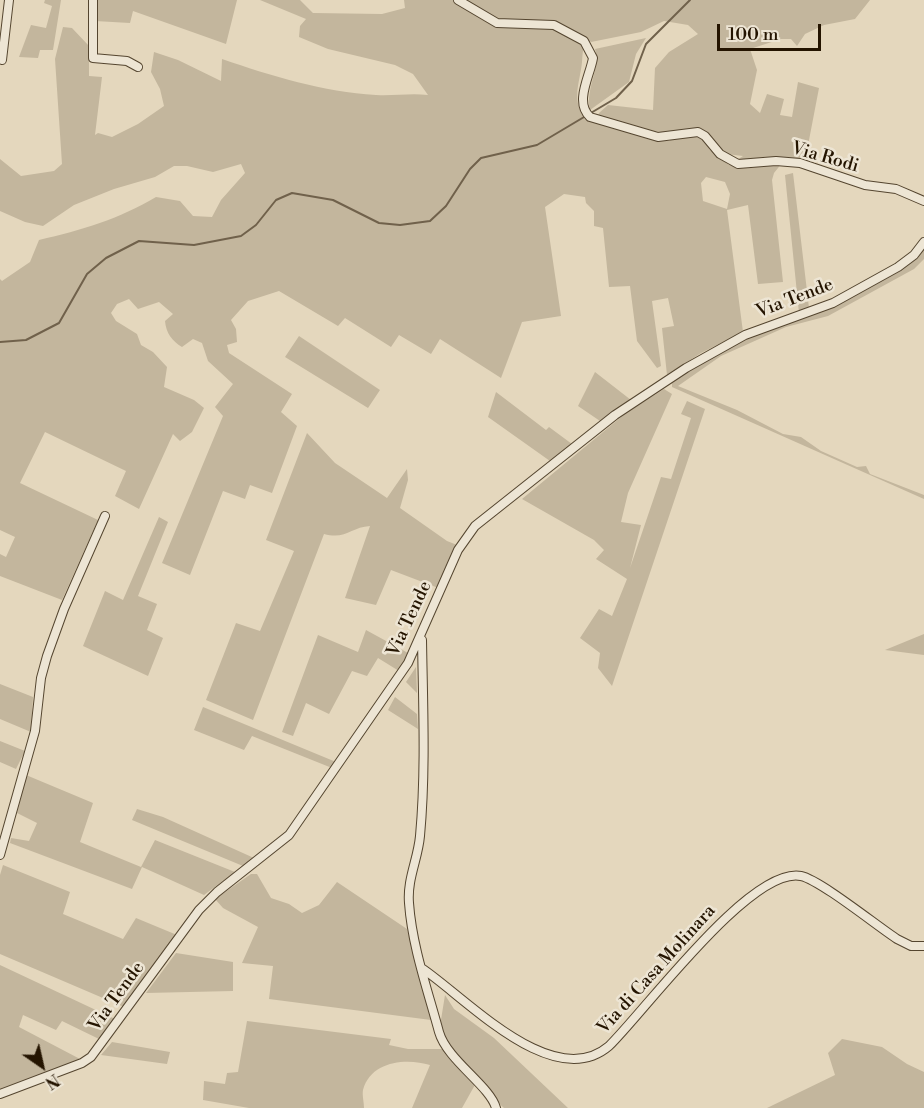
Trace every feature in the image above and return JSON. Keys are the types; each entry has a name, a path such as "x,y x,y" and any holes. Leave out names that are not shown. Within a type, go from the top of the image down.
{"street":[{"path":"2,60 9,0"},
{"path":"93,0 93,58 127,61 138,67"},
{"name":"Via Rodi","path":"458,0 497,23 548,24 584,41 593,58 584,98 586,114 602,121 658,137 698,132 705,136 720,154 738,164 776,160 800,163 865,185 896,189 924,201"},
{"name":"Via Tende","path":"0,1094 82,1063 97,1052 199,910 217,892 289,835 395,682 422,636 453,562 469,534 484,518 579,442 645,394 712,352 760,329 833,303 904,263 924,242"},
{"path":"0,855 35,731 41,678 47,656 64,609 105,516"},
{"path":"422,636 424,780 420,839 408,889 410,915 442,1039 476,1083 493,1100 496,1108"},
{"name":"Via di Casa Molinara","path":"423,969 539,1053 575,1059 595,1057 609,1046 729,913 761,888 785,877 805,877 897,939 911,946 924,946"}],"shaded area":[{"path":"45,0 61,0 53,50 40,50 38,58 19,57 31,25 46,28 52,6 44,3"},
{"path":"95,0 237,0 226,44 133,11 130,23 95,21"},
{"path":"260,0 300,0 313,13 382,14 405,8 404,0 870,0 855,19 824,25 805,34 797,46 791,39 781,39 750,49 757,70 750,104 760,113 767,94 784,99 780,115 792,117 798,82 819,88 805,161 786,158 774,173 772,180 783,282 758,284 748,205 727,210 743,332 701,353 667,375 662,328 674,326 668,298 652,301 661,366 657,368 637,341 630,286 609,287 603,228 594,226 594,211 586,203 585,197 564,194 545,207 561,316 522,322 501,378 440,339 431,354 399,335 391,347 345,318 338,326 279,291 248,301 231,320 236,329 237,342 227,345 229,353 292,394 281,412 297,426 272,493 250,485 245,499 223,491 190,575 162,563 223,416 215,407 233,384 208,361 202,343 193,339 182,347 172,339 165,321 173,314 159,302 138,309 129,299 117,304 111,313 116,321 137,334 141,345 153,352 167,367 164,387 194,400 204,408 192,432 180,441 173,434 139,509 115,496 126,471 45,432 20,483 98,520 62,600 0,576 0,554 6,557 15,537 0,530 0,279 2,281 30,262 39,240 100,223 128,212 156,197 180,201 193,216 212,217 221,200 245,173 241,164 213,172 187,166 174,166 155,177 114,189 74,205 43,226 25,222 0,211 0,159 21,176 54,171 62,164 55,59 63,27 72,28 89,46 89,76 102,77 95,135 98,133 112,137 138,124 164,106 160,89 151,72 154,52 178,60 221,81 222,59 317,87 376,95 428,95 413,74 395,65 328,49 299,37 300,26 306,19","holes":["664,21 688,25 698,34 669,52 655,68 653,110 608,105 598,117 652,131 678,134 669,141 658,141 587,120 579,106 577,92 583,50 588,40 591,42 641,32","712,141 726,154 743,156 729,165 709,149","706,177 725,182 730,194 727,209 703,201 701,183"]},
{"path":"646,38 636,54 629,82 590,110 590,94 596,64 595,49"},
{"path":"793,173 809,308 799,313 785,175"},
{"path":"924,248 924,259 914,269 828,316 786,327 721,356 678,386 737,410 783,434 801,437 821,451 857,467 866,466 870,474 924,495 924,499 672,387 672,381 745,338 808,316 858,293 906,266"},
{"path":"299,336 380,390 368,408 285,357"},
{"path":"595,372 631,400 600,421 578,406"},
{"path":"664,389 672,394 628,493 621,522 641,525 630,568 661,477 671,479 691,418 681,414 687,401 705,409 612,686 598,668 600,653 580,638 599,609 612,616 627,579 596,559 604,550 594,540 522,499 626,413"},
{"path":"496,392 546,430 549,427 572,444 550,461 488,417"},
{"path":"307,433 335,463 387,498 407,469 408,480 400,508 447,541 457,545 441,589 391,570 376,605 345,598 370,526 338,535 324,534 253,720 206,700 236,623 260,631 294,551 266,540"},
{"path":"159,517 168,522 138,596 157,604 147,630 163,638 148,676 83,646 105,591 123,600"},
{"path":"366,630 408,653 399,671 378,658 367,676 352,671 329,714 306,703 293,736 282,732 318,635 358,652"},
{"path":"924,634 924,655 885,650"},
{"path":"416,667 417,693 406,682"},
{"path":"0,684 33,697 31,732 0,719"},
{"path":"395,697 417,714 418,729 388,710"},
{"path":"203,707 336,762 332,768 252,736 244,750 194,730"},
{"path":"0,741 25,751 16,769 0,762"},
{"path":"26,775 93,803 80,842 141,867 155,840 235,872 204,895 142,867 132,889 10,843 11,838 29,841 37,823 17,813"},
{"path":"137,809 163,817 254,858 243,866 132,820"},
{"path":"3,865 70,892 63,914 123,939 136,918 177,935 124,1007 0,954 0,875"},
{"path":"251,874 257,874 271,898 289,904 302,913 319,905 337,882 407,929 431,1020 269,999 273,966 242,963 258,927 223,908 215,899"},
{"path":"176,953 233,962 233,991 146,993"},
{"path":"0,965 115,1019 99,1039 62,1021 56,1030 23,1015 19,1027 80,1059 0,1091"},
{"path":"445,995 454,1009 494,1038 568,1108 504,1108 476,1083 462,1108 412,1108 430,1065 411,1062 391,1064 374,1072 367,1080 363,1090 364,1108 249,1108 203,1100 204,1081 225,1084 227,1073 238,1072 247,1021 391,1039 389,1045 408,1049 448,1049 440,1026"},
{"path":"842,1039 882,1047 907,1064 924,1072 924,1108 767,1108 835,1075 828,1053"},
{"path":"112,1042 170,1052 167,1064 101,1055"}],"waterway":[{"path":"0,342 26,340 59,323 87,274 106,258 139,241 194,245 241,236 256,225 276,200 292,193 333,200 379,223 400,225 430,221 446,206 470,169 481,158 537,145 616,98 632,81 646,44 690,0"}]}
